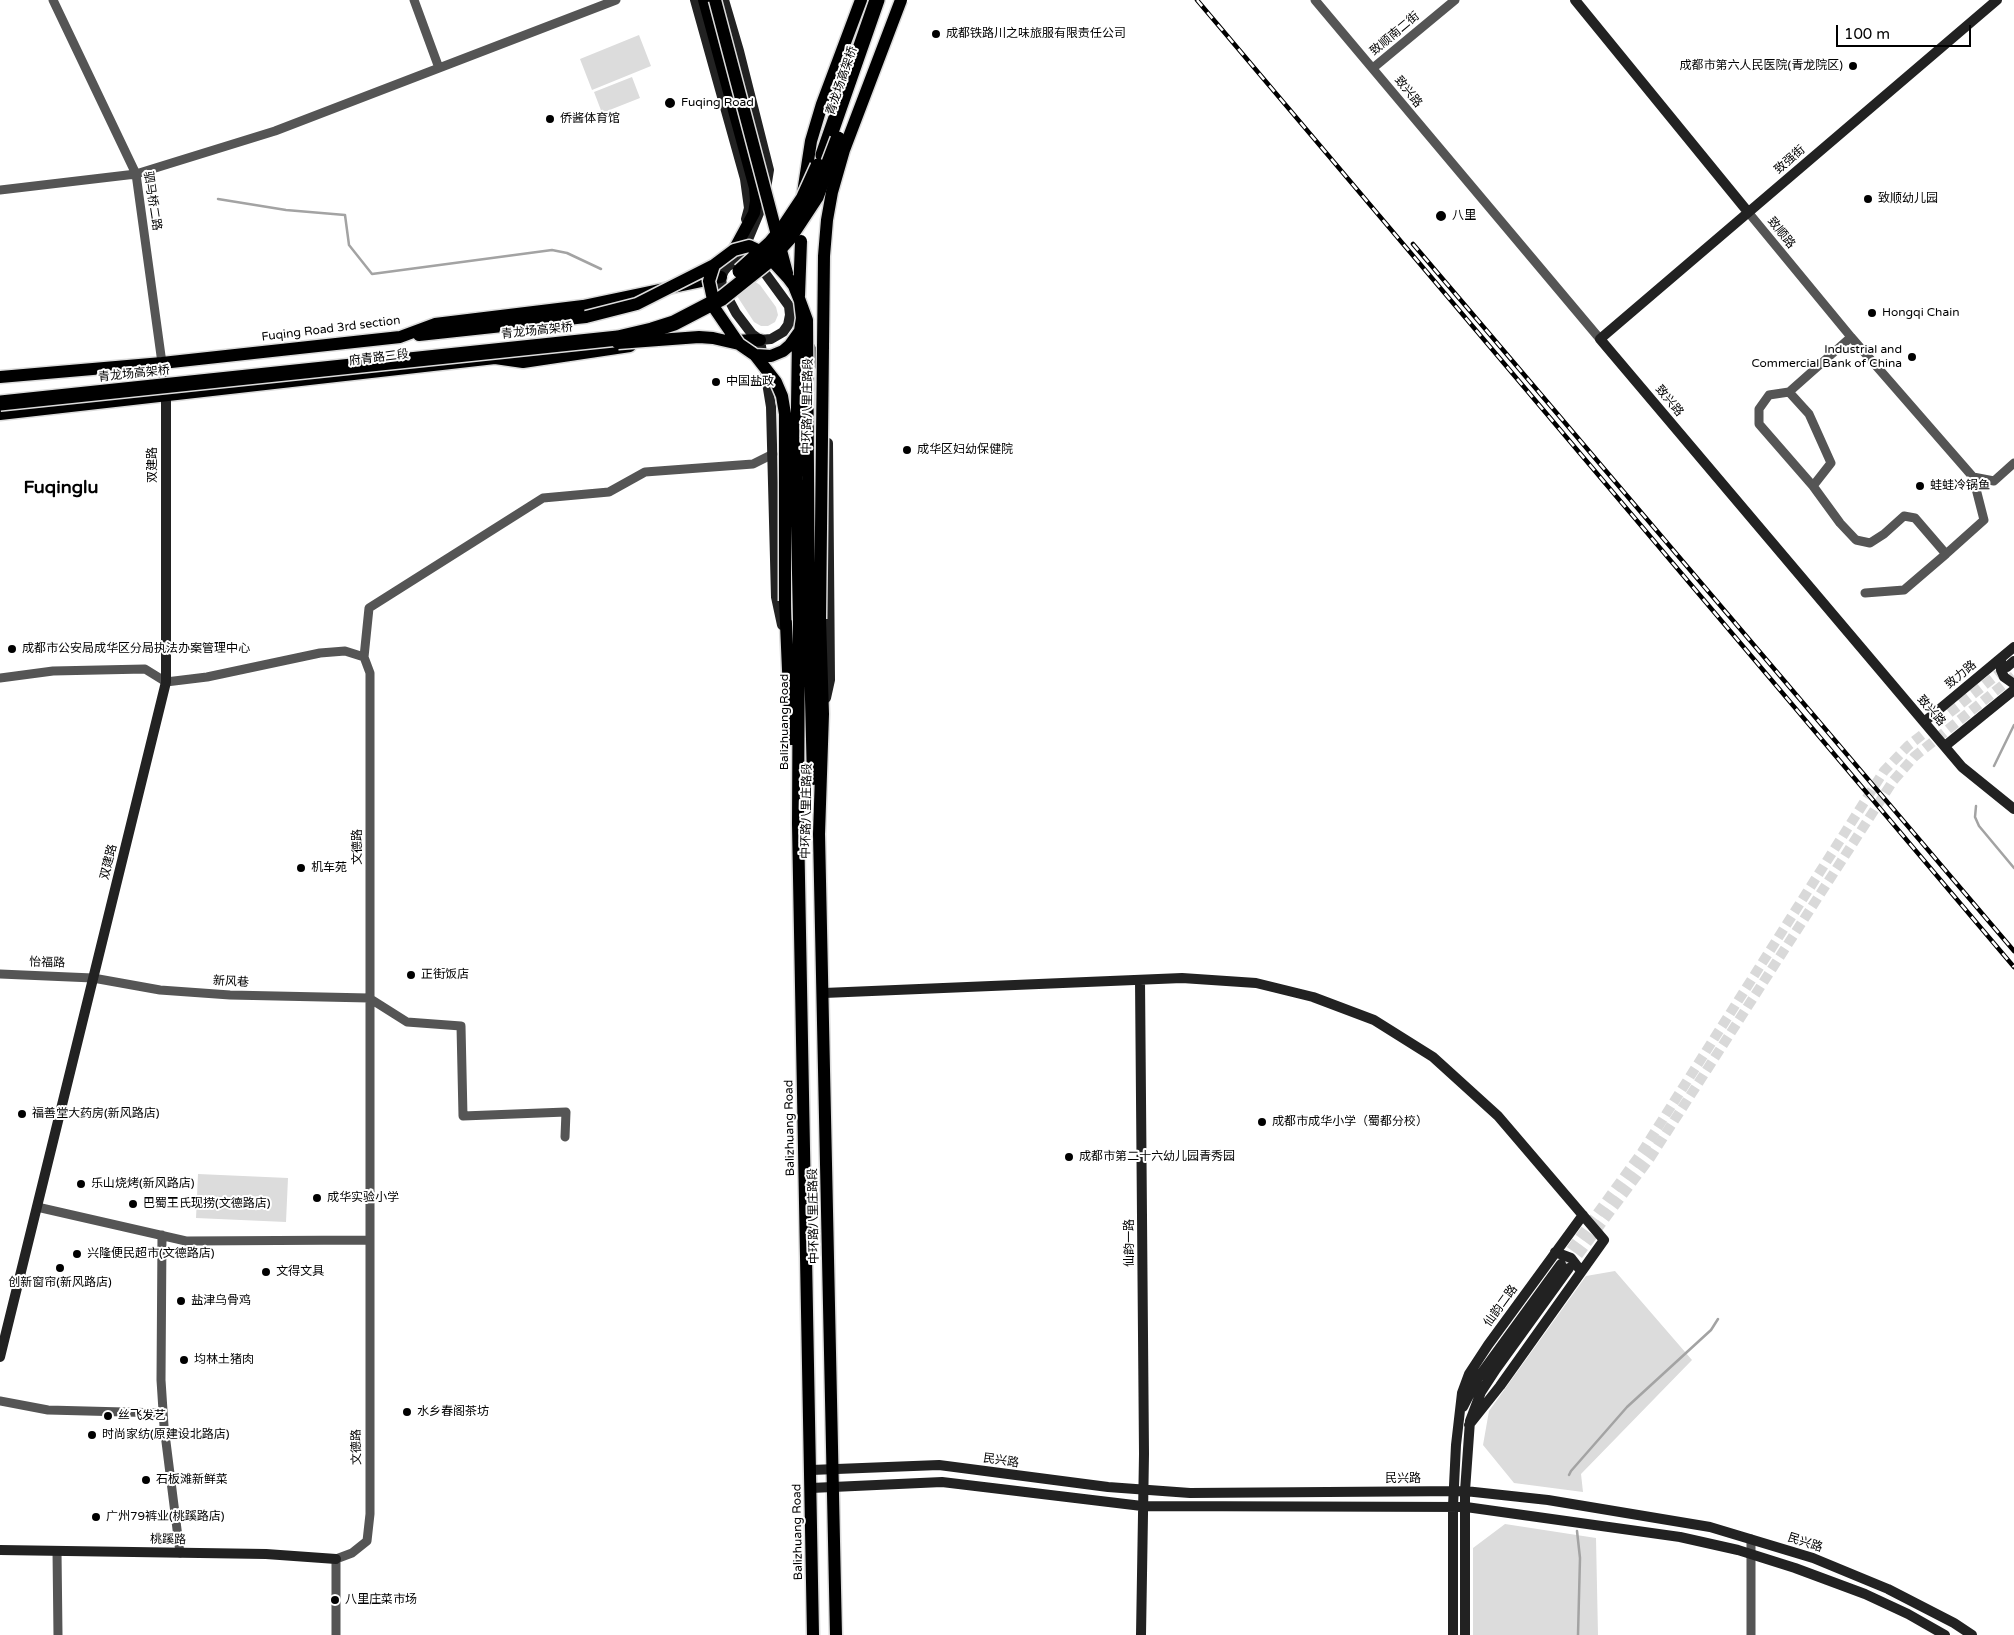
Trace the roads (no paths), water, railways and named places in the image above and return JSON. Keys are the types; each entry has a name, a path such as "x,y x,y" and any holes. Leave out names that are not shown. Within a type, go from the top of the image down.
{"highway":[{"name":"青龙场高架桥","path":"0,394 538,336 617,330 647,323 674,313 702,300 753,260 771,243 803,199 832,134 877,0"},
{"name":"青龙场高架桥","path":"0,403 618,338 674,323 722,298 767,262 789,238 802,220 816,197 828,170 887,0"}],"main road":[{"path":"704,0 755,188 756,201 754,213 737,256"},
{"path":"715,0 794,304 802,318 800,332 783,351 771,356 755,355"},
{"name":"中环路八里庄路段","path":"836,1635 824,993 819,834 823,714 809,619 796,391 804,182 811,140 822,104 861,0"},
{"name":"中环路八里庄路段","path":"809,619 827,220 832,192 844,150 901,0"},
{"path":"400,336 586,317 637,304 714,265 737,256 748,246 766,254 788,278"},
{"path":"714,265 709,281 715,309 739,344 755,355 776,382 782,396 785,414 785,601 792,760 798,824"},
{"name":"Fuqing Road 3rd section","path":"0,377 162,363 400,336 435,324 583,306 724,272"},
{"path":"794,304 807,326 809,619 814,791 819,834"},
{"path":"495,358 680,338 713,338 739,344"},
{"name":"府青路三段","path":"0,414 495,358 523,362 641,344 685,340 760,340"},
{"name":"Balizhuang Road","path":"809,619 798,824 813,1635"}],"street":[{"name":"驷马桥二路","path":"53,0 136,174 162,363"},
{"path":"414,0 439,68"},
{"path":"0,190 136,174 276,131 616,0"},
{"path":"695,0 748,193 749,208 724,272 722,287 728,300 745,325 760,340 771,407 776,597 787,645"},
{"path":"724,0 769,170 764,200 737,256 724,272"},
{"name":"致兴路","path":"1315,0 1962,766 2014,809"},
{"name":"致顺南二街","path":"1373,68 1455,0"},
{"name":"致顺路","path":"1575,0 1851,336 1973,477"},
{"name":"致强街","path":"1600,339 1997,0"},
{"path":"737,256 762,269 794,304 827,381 830,680 823,714"},
{"path":"760,340 771,339 783,332 790,320 794,304"},
{"path":"1851,336 1789,392 1769,395 1759,409 1760,424 1856,540 1870,543 1884,534 1904,516 1915,518 1946,554"},
{"name":"双建路","path":"0,1357 166,682 166,395 162,363"},
{"path":"1789,392 1809,414 1831,463 1813,486"},
{"name":"文德路","path":"336,1559 352,1553 367,1541 370,1514 370,673 364,658 369,608 543,498 609,492 645,472 752,464 772,454"},
{"path":"1865,593 1904,590 1946,554 1984,520 1973,477 1994,480 2014,463"},
{"name":"致力路","path":"1924,722 2007,662 2014,647"},
{"path":"0,678 53,671 145,669 166,682 207,677 320,653 345,651 364,658"},
{"path":"2007,662 2001,670 2004,677 2014,684"},
{"path":"1945,746 2014,690"},
{"name":"怡福路","path":"0,974 93,978"},
{"name":"新风巷","path":"93,978 160,990 230,995 369,998"},
{"path":"824,993 1182,978 1256,983 1313,997 1374,1020 1433,1057 1498,1116 1604,1240 1500,1386 1469,1425"},
{"name":"仙韵一路","path":"1140,980 1144,1454 1140,1635"},
{"path":"369,998 407,1022 461,1026 463,1116 566,1112 565,1137"},
{"path":"37,1208 186,1240 370,1240"},
{"name":"仙韵二路","path":"1453,1635 1453,1506 1462,1393 1469,1374 1583,1215"},
{"path":"162,1235 161,1380 163,1413 180,1553"},
{"path":"1556,1252 1571,1258 1581,1271"},
{"name":"仙韵二路","path":"1459,1420 1466,1398 1478,1378 1565,1266 1496,1369 1475,1405 1469,1425 1466,1492 1465,1635"},
{"path":"0,1401 48,1410 163,1413"},
{"name":"民兴路","path":"811,1470 939,1465 1108,1487 1190,1493 1454,1491 1548,1500 1700,1526 1813,1558 1888,1589 1954,1623 1972,1635"},
{"path":"811,1488 942,1482 1142,1506 1466,1507 1680,1537 1751,1554 1865,1594 1908,1614 1945,1635"},
{"path":"1751,1539 1751,1635"},
{"name":"桃蹊路","path":"0,1550 266,1554 336,1559"},
{"path":"56,1551 58,1635"},
{"path":"336,1559 336,1635"}],"waterway":[{"path":"218,199 286,210 345,215 349,245 372,274 552,250 567,253 601,269"},
{"path":"1994,766 2014,725"},
{"path":"1976,806 1975,817 1979,826 2014,868"},
{"path":"1569,1475 1627,1407 1711,1330 1718,1319"},
{"path":"1577,1531 1580,1558 1578,1635"}],"tunnel":[{"path":"1562,1262 1642,1152 1884,771 1908,746 2007,667"},
{"path":"1569,1267 1650,1158 1893,781 1914,757 2014,676"}],"railway":[{"path":"1197,0 2014,967"},
{"path":"1413,244 2014,951"}],"place":[{"name":"成都铁路川之味旅服有限责任公司","path":"936,34"},
{"name":"成都市第六人民医院(青龙院区)","path":"1853,66"},
{"name":"Fuqing Road","path":"670,103"},
{"name":"侨酱体育馆","path":"550,119"},
{"name":"致顺幼儿园","path":"1868,199"},
{"name":"八里","path":"1441,216"},
{"name":"Hongqi Chain","path":"1872,313"},
{"name":"Industrial and Commercial Bank of China","path":"1912,357"},
{"name":"中国盐政","path":"716,382"},
{"name":"成华区妇幼保健院","path":"907,450"},
{"name":"蛙蛙冷锅鱼","path":"1920,486"},
{"name":"成都市公安局成华区分局执法办案管理中心","path":"12,649"},
{"name":"机车苑","path":"301,868"},
{"name":"正街饭店","path":"411,975"},
{"name":"福善堂大药房(新风路店)","path":"22,1114"},
{"name":"成都市成华小学（蜀都分校）","path":"1262,1122"},
{"name":"成都市第二十六幼儿园青秀园","path":"1069,1157"},
{"name":"乐山烧烤(新风路店)","path":"81,1184"},
{"name":"成华实验小学","path":"317,1198"},
{"name":"巴蜀王氏现捞(文德路店)","path":"133,1204"},
{"name":"兴隆便民超市(文德路店)","path":"77,1254"},
{"name":"创新窗帘(新风路店)","path":"60,1268"},
{"name":"文得文具","path":"266,1272"},
{"name":"盐津乌骨鸡","path":"181,1301"},
{"name":"均林土猪肉","path":"184,1360"},
{"name":"水乡春阁茶坊","path":"407,1412"},
{"name":"丝飞发艺","path":"108,1416"},
{"name":"时尚家纺(原建设北路店)","path":"92,1435"},
{"name":"石板滩新鲜菜","path":"146,1480"},
{"name":"广州79裤业(桃蹊路店)","path":"96,1517"},
{"name":"八里庄菜市场","path":"335,1600"}],"district":[{"name":"Fuqinglu","path":"61,488"}]}
